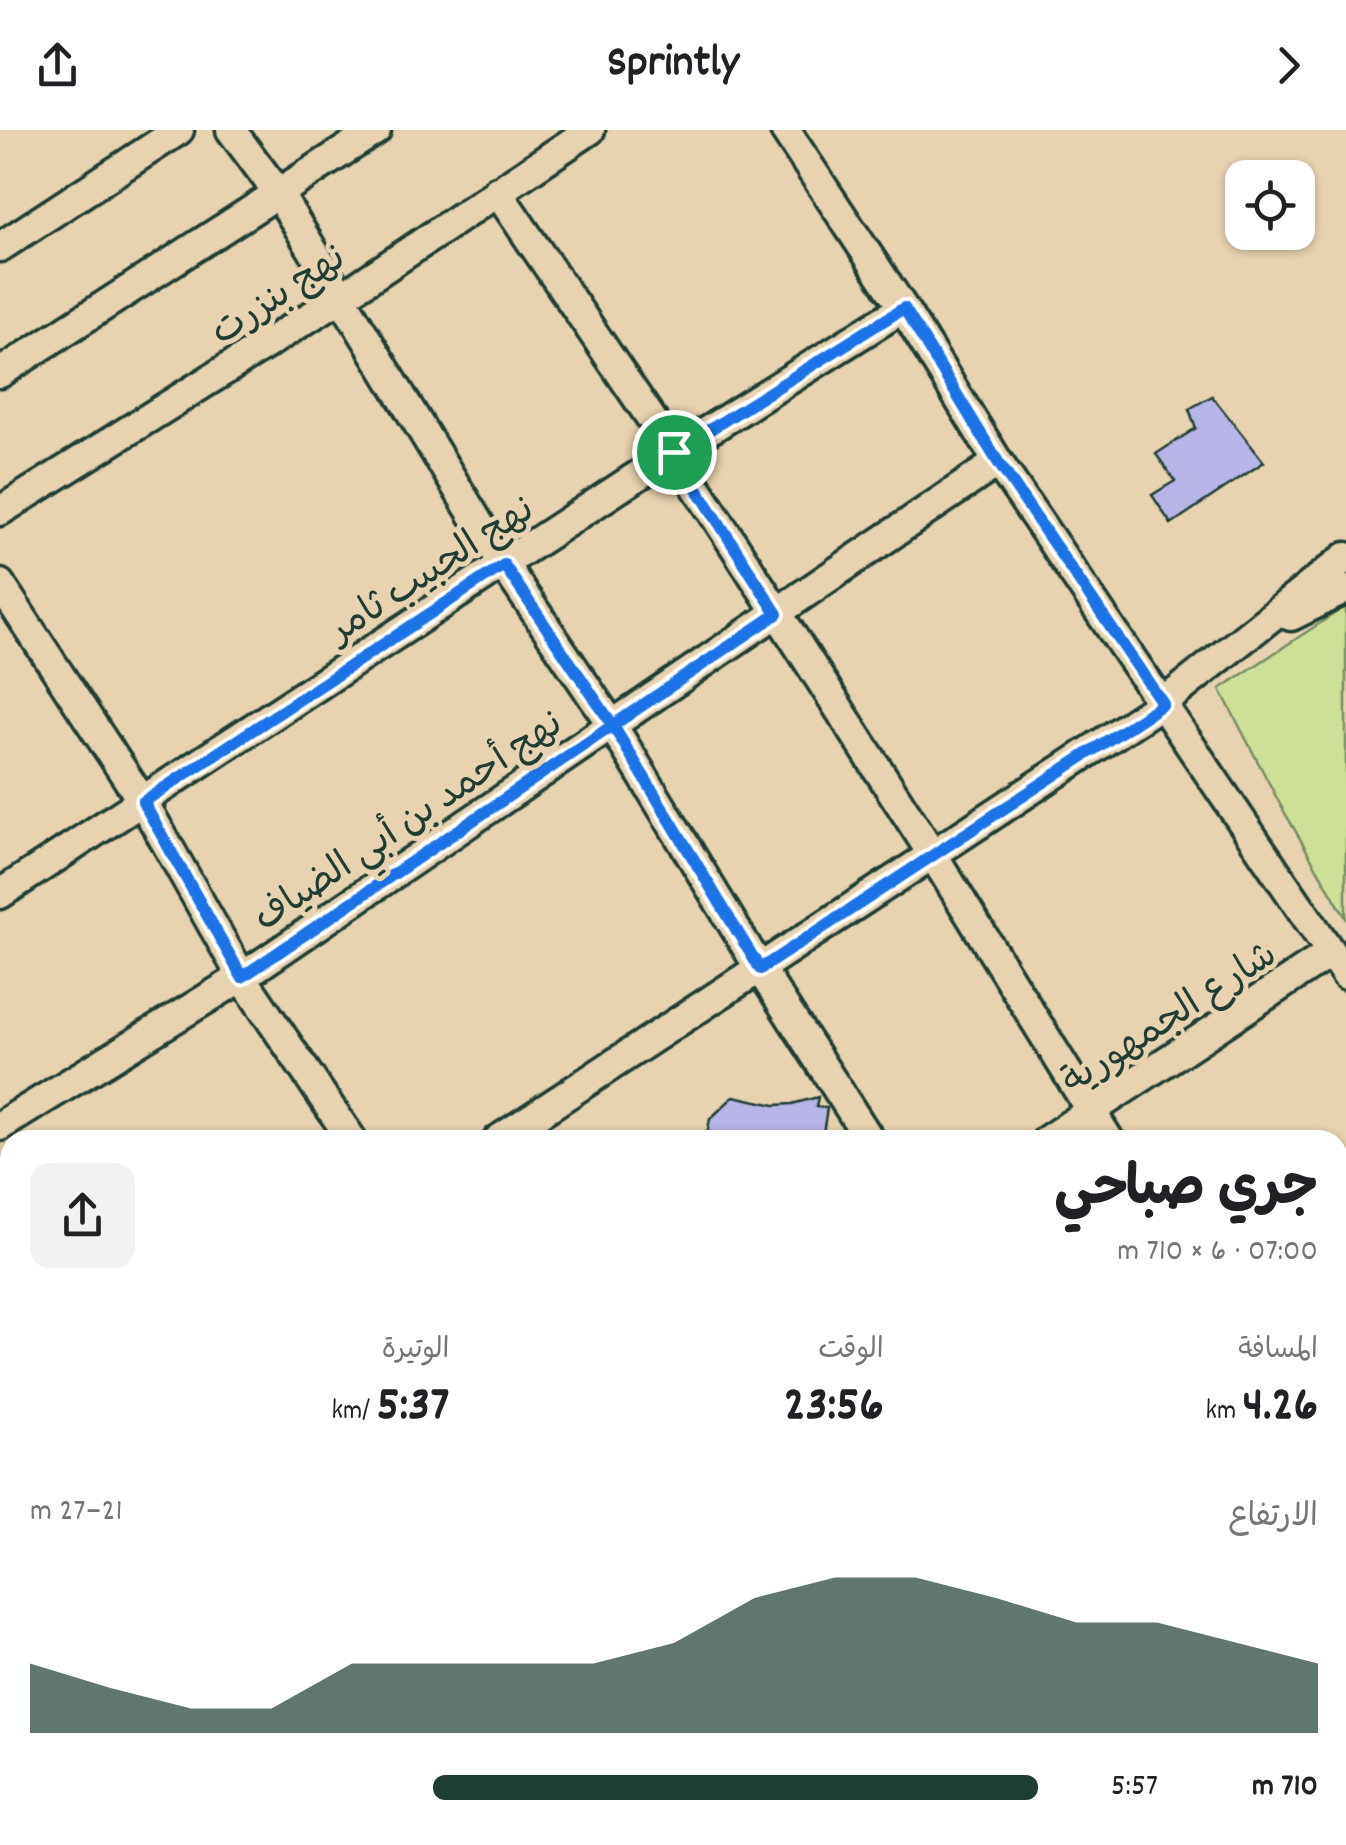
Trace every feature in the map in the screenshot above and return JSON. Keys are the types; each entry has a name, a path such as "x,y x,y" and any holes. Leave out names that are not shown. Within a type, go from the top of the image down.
{"street":[{"path":"0,247 179,130"},
{"path":"231,130 278,193 504,565 612,724 760,969 864,1130"},
{"path":"0,373 376,130"},
{"name":"نهج بنزرت","path":"0,512 340,298 590,130"},
{"path":"785,130 904,308 998,462 1338,964"},
{"path":"497,191 674,452 934,856 1103,1130"},
{"name":"نهج الحبيب ثامر","path":"0,894 674,452 904,308"},
{"name":"نهج أحمد بن أبي الضياف","path":"0,1126 242,977 998,462"},
{"path":"513,1130 1163,704 1346,557"},
{"path":"0,584 143,802 242,977 345,1130"},
{"path":"1249,636 1346,589"},
{"name":"شارع الجمهورية","path":"1063,1130 1338,964"}],"green space":[{"path":"1346,606 1346,918 1282,808 1220,689"}],"building":[{"path":"1212,396 1264,462 1171,524 1152,495 1175,481 1156,454 1196,428 1189,409"},
{"path":"734,1096 775,1105 818,1097 816,1107 827,1108 824,1130 708,1130 710,1119"}],"route":[{"path":"674,452 777,614 612,724 242,977 143,802 504,565 612,724 760,969 1163,704 998,462 904,308 674,452"}]}
